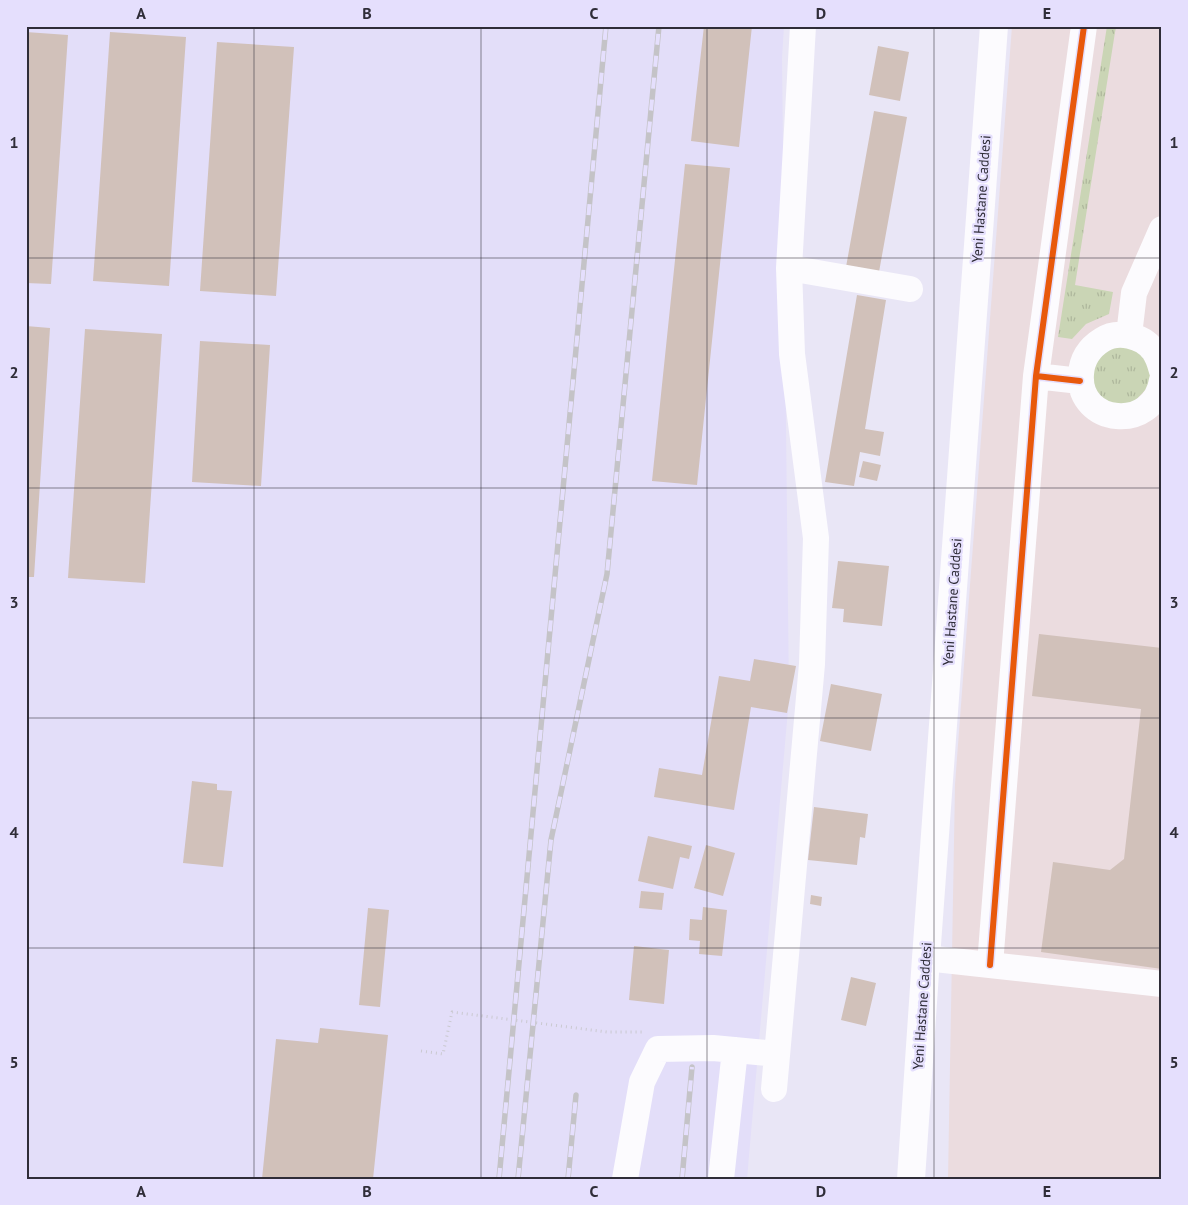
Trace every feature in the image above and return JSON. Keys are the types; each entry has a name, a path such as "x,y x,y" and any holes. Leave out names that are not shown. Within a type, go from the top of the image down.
{"main road":[{"name":"Yeni Hastane Caddesi","path":"912,1179 926,958 994,26"}],"street":[{"path":"774,1089 812,664 816,538 792,354 789,268 803,26"},
{"path":"990,965 1036,376 1084,26"},
{"path":"1129,335 1134,293 1162,229"},
{"path":"789,268 910,289"},
{"path":"1162,371 1160,361 1153,349 1142,340 1129,335 1117,335 1104,338 1086,355 1081,367 1080,381 1084,394 1092,406 1104,413 1117,417 1131,416 1144,410 1154,401 1162,380"},
{"path":"1036,376 1080,381"},
{"path":"926,958 1162,984"},
{"path":"626,1179 642,1082 658,1049 713,1048 777,1054"},
{"path":"721,1179 735,1050"}],"path":[{"path":"421,1051 443,1054 452,1012 607,1032 651,1032"}],"shaded area":[{"path":"26,26 784,26 782,58 789,698 747,1179 26,1179"},
{"path":"1012,26 1162,26 1162,1179 948,1179 955,785"}],"green space":[{"path":"1107,26 1116,26 1075,285 1113,292 1109,314 1086,324 1072,339 1058,337"},
{"path":"1114,342 1149,357 1151,384 1133,403 1114,405 1096,394 1090,363"}],"building":[{"path":"704,26 752,26 739,147 691,141"},
{"path":"26,32 68,35 51,284 26,283"},
{"path":"110,32 186,37 169,286 93,281"},
{"path":"217,42 294,47 276,296 200,291"},
{"path":"878,46 909,52 900,101 869,95"},
{"path":"874,111 907,117 879,272 846,267"},
{"path":"685,164 730,168 697,485 652,481"},
{"path":"857,295 886,300 865,429 884,432 880,456 860,452 854,486 825,482"},
{"path":"26,326 50,328 34,577 26,577"},
{"path":"85,329 162,334 145,583 68,578"},
{"path":"200,341 270,345 261,486 192,482"},
{"path":"863,461 881,465 877,481 859,477"},
{"path":"838,561 889,566 882,626 843,622 844,609 832,608"},
{"path":"1039,634 1162,648 1162,969 1041,952 1053,862 1110,870 1124,859 1141,709 1032,696"},
{"path":"754,659 796,666 787,713 751,707 734,810 654,797 659,768 702,775 719,676 750,681"},
{"path":"831,684 882,694 871,751 820,741"},
{"path":"192,781 217,784 217,790 232,791 223,867 183,863"},
{"path":"814,807 868,814 865,838 860,837 857,865 808,860"},
{"path":"648,836 692,846 689,859 680,857 673,889 638,881"},
{"path":"706,845 735,853 723,896 694,888"},
{"path":"641,891 664,893 662,910 639,908"},
{"path":"811,895 822,897 821,906 810,904"},
{"path":"703,907 727,910 722,956 699,954 700,941 689,940 690,919 702,920"},
{"path":"368,908 389,910 380,1007 359,1005"},
{"path":"634,946 669,950 664,1004 629,1000"},
{"path":"851,977 876,983 866,1026 841,1020"},
{"path":"320,1028 388,1035 373,1179 262,1179 276,1039 318,1043"}],"railway":[{"path":"499,1179 606,26"},
{"path":"518,1179 551,840 607,574 659,26"},
{"path":"682,1179 692,1067"},
{"path":"568,1179 576,1095"}],"cycle path":[{"path":"1080,381 1036,376 1084,26"},
{"path":"990,965 1036,376"}]}
